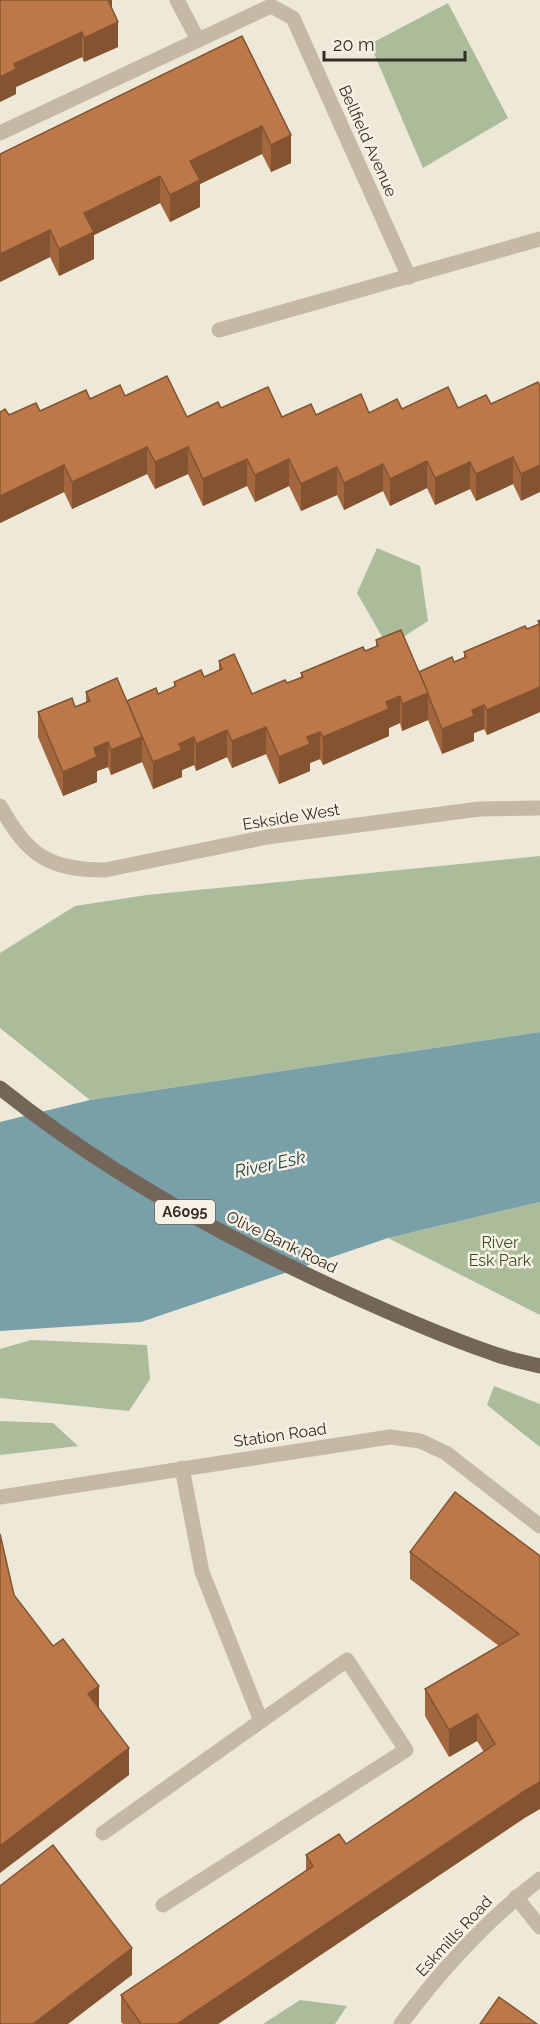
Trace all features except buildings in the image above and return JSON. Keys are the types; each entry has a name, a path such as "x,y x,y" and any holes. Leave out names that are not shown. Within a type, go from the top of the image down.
{"main road":[{"name":"Olive Bank Road","path":"3,1091 121,1175 206,1224 284,1264 378,1307 492,1354 540,1366"}],"street":[{"path":"177,0 198,40"},
{"name":"Bellfield Avenue","path":"0,133 271,6 293,18 409,277"},
{"path":"219,330 540,239"},
{"name":"Eskside West","path":"0,806 14,831 30,848 50,862 78,870 105,870 267,837 479,809 540,808"},
{"name":"Station Road","path":"0,1497 390,1437 420,1441 446,1453 540,1526"},
{"path":"182,1468 202,1572 261,1721"},
{"path":"103,1833 347,1660 406,1750 164,1905"},
{"name":"Eskmills Road","path":"401,2024 463,1949 516,1897 540,1878"},
{"path":"516,1897 540,1927"}],"green space":[{"path":"448,3 508,118 423,168 370,44"},
{"path":"377,548 420,566 428,621 388,647 357,593"},
{"path":"540,856 540,1032 90,1100 0,1028 0,953 75,906 147,895"},
{"name":"River Esk Park","path":"540,1202 540,1315 388,1238"},
{"path":"31,1340 147,1345 150,1379 129,1411 0,1398 0,1349"},
{"path":"494,1386 540,1404 540,1447 487,1405"},
{"path":"0,1421 53,1423 78,1446 0,1455"},
{"path":"300,2000 347,2006 335,2024 263,2024"}],"water":[{"name":"River Esk","path":"540,1032 540,1202 388,1238 141,1322 0,1331 0,1122 90,1100"}]}
